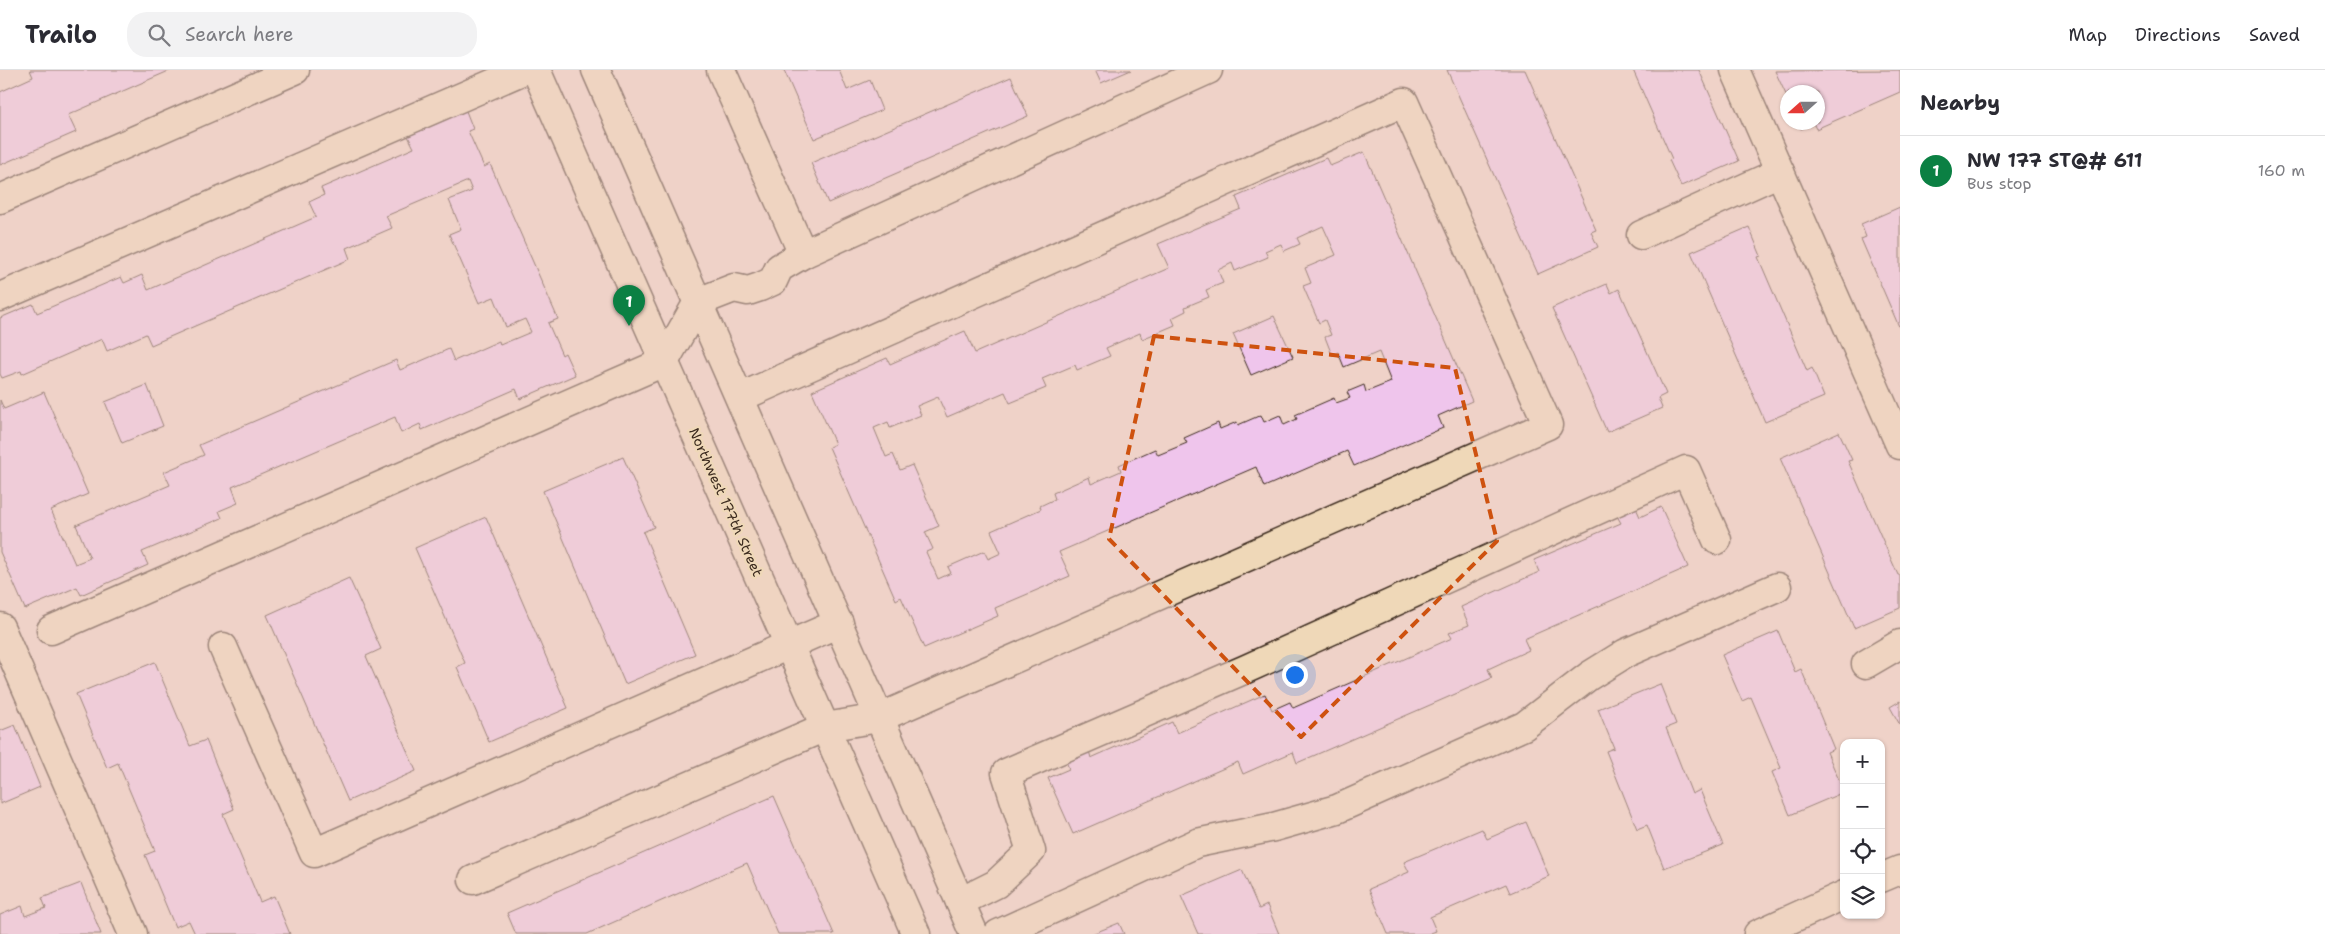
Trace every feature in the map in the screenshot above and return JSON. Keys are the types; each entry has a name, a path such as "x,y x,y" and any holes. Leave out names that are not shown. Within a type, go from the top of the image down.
{"street":[{"path":"0,199 295,70"},
{"path":"0,297 524,70"},
{"name":"Northwest 177th Street","path":"536,70 916,934"},
{"path":"596,70 741,397 974,934"},
{"path":"721,70 803,254"},
{"path":"51,630 664,362 698,302 734,288 748,291 760,287 773,281 779,268 803,254 1208,70"},
{"path":"1735,70 1900,445"},
{"path":"473,880 825,727 879,718 1548,424 1404,102 741,397"},
{"path":"1641,235 1780,172"},
{"path":"960,902 996,884 1032,851 1006,773 1246,669 1686,470 1717,540"},
{"path":"998,934 1197,843 1274,827 1337,809 1524,726 1589,676 1626,653 1777,587"},
{"path":"222,647 314,853 839,623"},
{"path":"0,627 133,934"},
{"path":"1866,664 1900,644"},
{"path":"1885,876 1900,870"},
{"path":"1758,934 1840,897"}],"highlighted area":[{"path":"1154,336 1455,368 1497,541 1301,737 1109,539"}],"building":[{"path":"30,70 171,70 68,115 76,132 0,165 0,92 33,77"},
{"path":"784,70 839,70 847,90 870,80 882,110 814,139"},
{"path":"1095,70 1131,70 1101,83"},
{"path":"1447,70 1525,70 1596,230 1591,232 1598,247 1538,274"},
{"path":"1633,70 1699,70 1739,161 1681,186 1669,160 1672,159"},
{"path":"1900,70 1900,92 1825,125 1825,85 1782,85 1775,71"},
{"path":"1011,77 1028,116 828,203 811,163"},
{"path":"466,111 473,129 468,131 484,167 490,164 558,319 548,323 562,355 565,353 575,375 520,399 516,389 422,430 420,424 401,433 395,417 232,487 238,503 219,511 222,518 142,552 148,565 81,595 77,587 25,609 0,552 0,400 4,409 44,392 88,494 51,510 75,564 90,558 76,525 170,485 164,472 204,455 199,445 396,360 400,370 449,349 454,361 499,341 500,345 531,332 525,319 506,327 494,297 479,303 449,234 461,229 449,200 472,191 468,181 386,216 392,228 346,248 350,259 151,345 146,334 107,351 102,339 22,374 21,371 2,378 0,374 0,318 33,304 37,313 121,277 124,283 142,275 148,290 316,217 309,202 324,195 321,188 414,148 408,136"},
{"path":"1364,152 1472,401 1438,416 1443,428 1354,466 1347,451 1264,487 1256,467 1059,552 1070,576 995,608 998,616 924,648 901,597 896,600 829,447 835,444 812,391 887,358 890,364 965,331 975,353 1169,268 1158,244 1241,209 1236,197 1326,158 1330,166","holes":["1323,226 1336,255 1305,268 1311,283 1303,286 1319,323 1325,320 1331,335 1325,337 1332,355 1338,352 1344,367 1379,352 1391,382 1366,392 1364,385 1347,392 1350,398 1336,403 1334,398 1295,415 1297,419 1284,425 1280,415 1264,422 1261,415 1238,425 1237,422 1220,429 1218,423 1184,438 1187,443 1158,455 1155,449 1119,465 1121,471 1091,484 1089,477 1053,493 1055,499 1040,506 1041,509 991,531 1001,553 988,559 984,551 948,567 951,573 938,579 926,552 933,549 925,532 939,526 912,465 900,470 893,454 886,457 874,428 888,422 890,428 921,415 917,406 938,397 947,417 1005,392 1010,403 1046,388 1042,379 1075,365 1077,370 1110,356 1106,348 1140,333 1142,339 1175,325 1172,318 1186,311 1185,307 1209,297 1206,290 1223,283 1218,270 1232,263 1235,271 1268,257 1265,251 1281,244 1284,251 1300,244 1297,238"]},
{"path":"1900,207 1900,329 1861,239 1866,237 1861,224"},
{"path":"1749,227 1761,256 1758,257 1807,371 1812,368 1824,397 1765,422 1691,252"},
{"path":"1607,284 1611,293 1619,289 1666,394 1658,398 1662,408 1607,432 1552,308"},
{"path":"1274,316 1293,357 1251,375 1233,334"},
{"path":"147,385 163,426 122,443 105,402"},
{"path":"1839,432 1852,460 1848,461 1898,575 1900,575 1900,608 1854,628 1780,458"},
{"path":"623,457 654,527 643,532 695,654 625,684 543,491"},
{"path":"1661,507 1688,567 1524,639 1529,650 1488,669 1492,678 1297,763 1293,752 1243,774 1238,762 1073,834 1048,778 1069,769 1066,761 1089,751 1091,758 1172,722 1177,733 1265,694 1272,710 1290,702 1293,708 1452,638 1449,633 1469,625 1461,607 1539,572 1534,560 1621,523 1617,516 1636,508 1640,517"},
{"path":"486,517 568,708 489,742 457,667 465,663 415,548"},
{"path":"349,578 381,649 366,656 416,771 348,801 267,615"},
{"path":"1778,631 1795,672 1801,669 1834,749 1827,752 1840,783 1840,794 1790,815 1772,772 1781,768 1751,697 1742,701 1722,655"},
{"path":"155,662 190,746 206,740 234,809 223,814 260,902 274,896 290,934 195,934 189,921 175,927 145,855 155,851 118,763 107,768 76,694"},
{"path":"1660,684 1676,724 1666,728 1692,794 1700,790 1723,845 1664,868 1647,825 1637,829 1606,751 1614,748 1598,709"},
{"path":"1900,701 1900,725 1890,707"},
{"path":"15,725 40,787 0,804 0,731"},
{"path":"774,796 834,934 778,934 747,863 587,934 516,934 507,913"},
{"path":"1526,822 1549,876 1510,893 1506,884 1430,917 1436,931 1428,934 1388,934 1369,889 1409,872 1404,862 1482,829 1487,839"},
{"path":"1242,870 1259,909 1267,905 1279,934 1198,934 1181,896"},
{"path":"81,883 101,934 0,934 0,915 22,906 25,916 46,908 42,898"},
{"path":"1119,923 1124,934 1092,934"}],"place":[{"name":"NW 177 ST@# 611","path":"629,326"}]}
